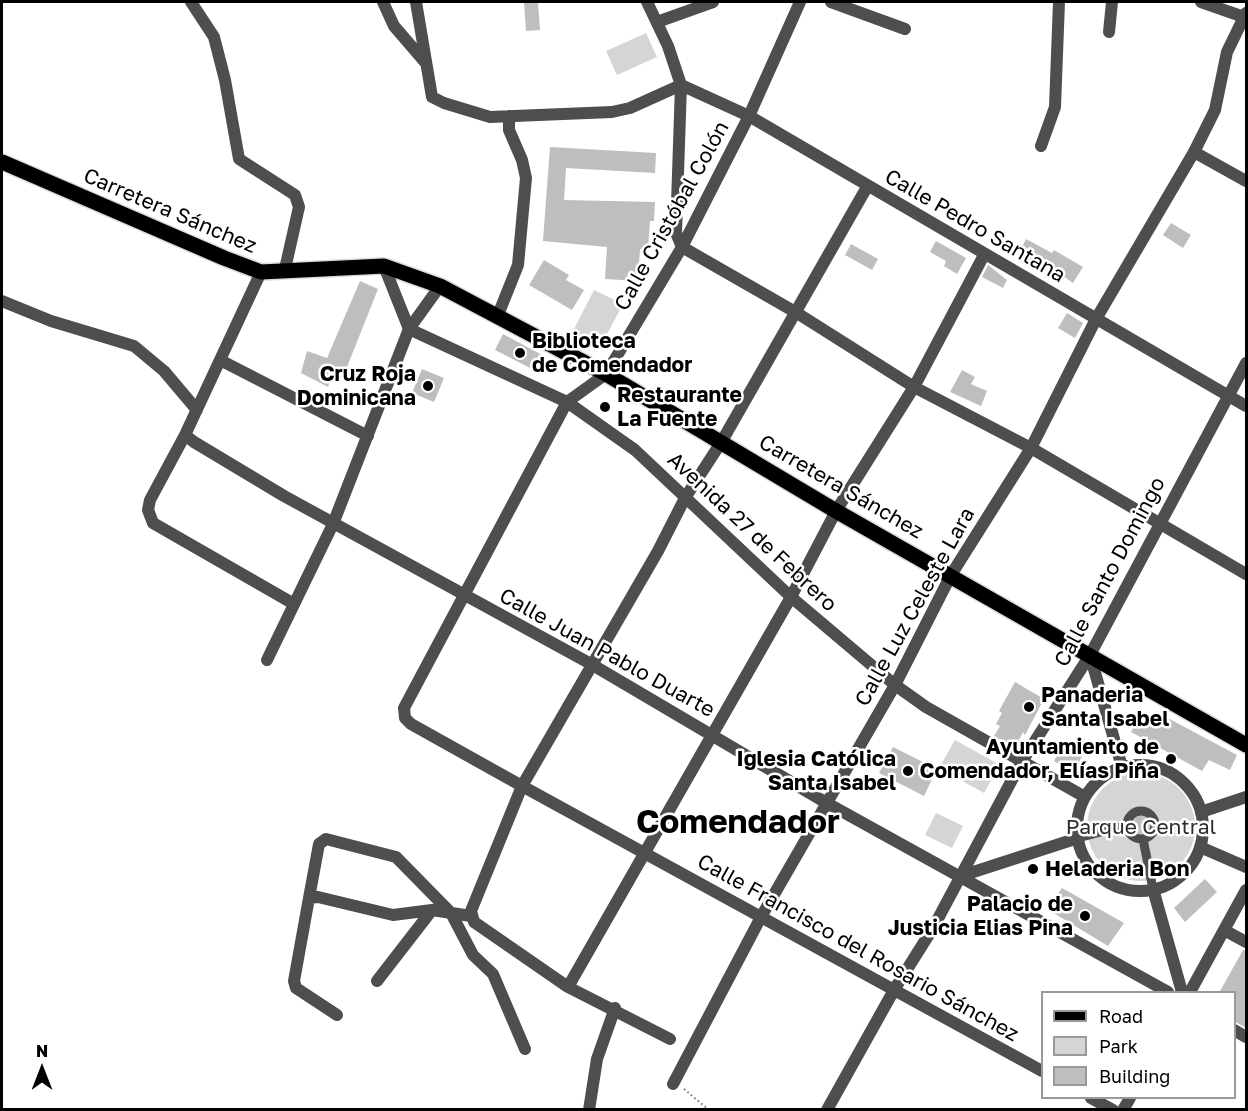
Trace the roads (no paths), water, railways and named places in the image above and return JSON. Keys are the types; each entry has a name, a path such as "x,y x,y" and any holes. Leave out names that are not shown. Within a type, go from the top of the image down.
{"main road":[{"name":"Carretera Sánchez","path":"2,162 261,272 285,269 384,266 440,286 606,374 722,441 836,511 1246,745"}],"street":[{"path":"191,2 214,37 225,80 239,159 295,195 299,207 285,269"},
{"path":"383,2 394,26 426,63"},
{"path":"416,2 432,97 470,113 490,117 612,112 630,108 681,85"},
{"path":"647,2 681,85 676,233 682,246 797,313 914,387 1031,448 1246,574"},
{"path":"657,22 713,2"},
{"name":"Calle Cristóbal Colón","path":"405,718 404,708 567,402 606,374 682,246 749,116 800,2"},
{"path":"831,2 905,29"},
{"path":"1041,147 1055,107 1059,2"},
{"path":"1110,32 1112,2"},
{"path":"1201,2 1245,15"},
{"name":"Calle Luz Celeste Lara","path":"673,1084 760,917 895,685 951,575 1031,448 1096,319 1194,152 1215,110 1227,52 1245,15"},
{"name":"Calle Pedro Santana","path":"681,85 749,116 867,187 1246,406"},
{"path":"498,315 518,265 526,178 522,160 508,130 508,116"},
{"path":"1194,152 1246,181"},
{"path":"670,1039 615,1008 568,987 474,922 471,916 473,905 522,786 658,551 685,498 722,441 797,313 867,187"},
{"path":"568,987 791,597 836,511 914,387 984,255"},
{"path":"384,266 409,329"},
{"path":"261,272 185,435 150,500 148,510 153,523 294,604"},
{"path":"267,660 333,524 409,329 440,286"},
{"path":"2,301 51,321 134,345 164,371 197,410"},
{"name":"Avenida 27 de Febrero","path":"409,329 567,402 635,450 791,597 895,685 926,707 1021,763 1085,797"},
{"path":"220,360 368,436"},
{"name":"Calle Santo Domingo","path":"827,1110 894,990 933,928 1021,763 1089,655 1246,363"},
{"name":"Calle Juan Pablo Duarte","path":"185,435 333,524 591,664 825,802 1164,991"},
{"path":"1089,655 1122,767"},
{"name":"Calle Francisco del Rosario Sánchez","path":"405,718 411,724 522,786 1041,1070"},
{"path":"1142,765 1162,768 1180,778 1193,793 1202,812 1204,830 1200,848 1193,862 1182,875 1169,884 1153,889 1133,890 1113,885 1096,873 1084,857 1078,838 1078,817 1085,797 1094,784 1122,767 1142,765"},
{"path":"1202,812 1246,797"},
{"path":"1136,813 1151,816 1154,830 1143,839 1133,837 1127,825 1130,817 1136,813"},
{"path":"961,876 1078,838 1127,825"},
{"path":"337,1015 296,988 294,981 319,844 326,839 396,857 451,913 473,955 493,974 500,985 525,1049"},
{"path":"1143,839 1153,889 1181,991"},
{"path":"1200,848 1246,867"},
{"path":"1191,991 1246,890"},
{"path":"309,898 318,897 393,915 432,910 471,916"},
{"path":"377,981 432,910"},
{"path":"1224,930 1246,942"},
{"path":"589,1110 597,1059 615,1008"},
{"path":"1093,1099 1113,1110"}],"place":[{"name":"Biblioteca de Comendador","path":"520,353"},
{"name":"Cruz Roja Dominicana","path":"428,386"},
{"name":"Restaurante La Fuente","path":"605,407"},
{"name":"Panaderia Santa Isabel","path":"1029,707"},
{"name":"Ayuntamiento de Comendador, Elías Piña","path":"1171,759"},
{"name":"Iglesia Católica Santa Isabel","path":"908,771"},
{"name":"Heladeria Bon","path":"1033,869"},
{"name":"Palacio de Justicia Elias Pina","path":"1085,916"}],"district":[{"name":"Comendador","path":"738,823"}],"park label":[{"name":"Parque Central","path":"1141,827"}]}
